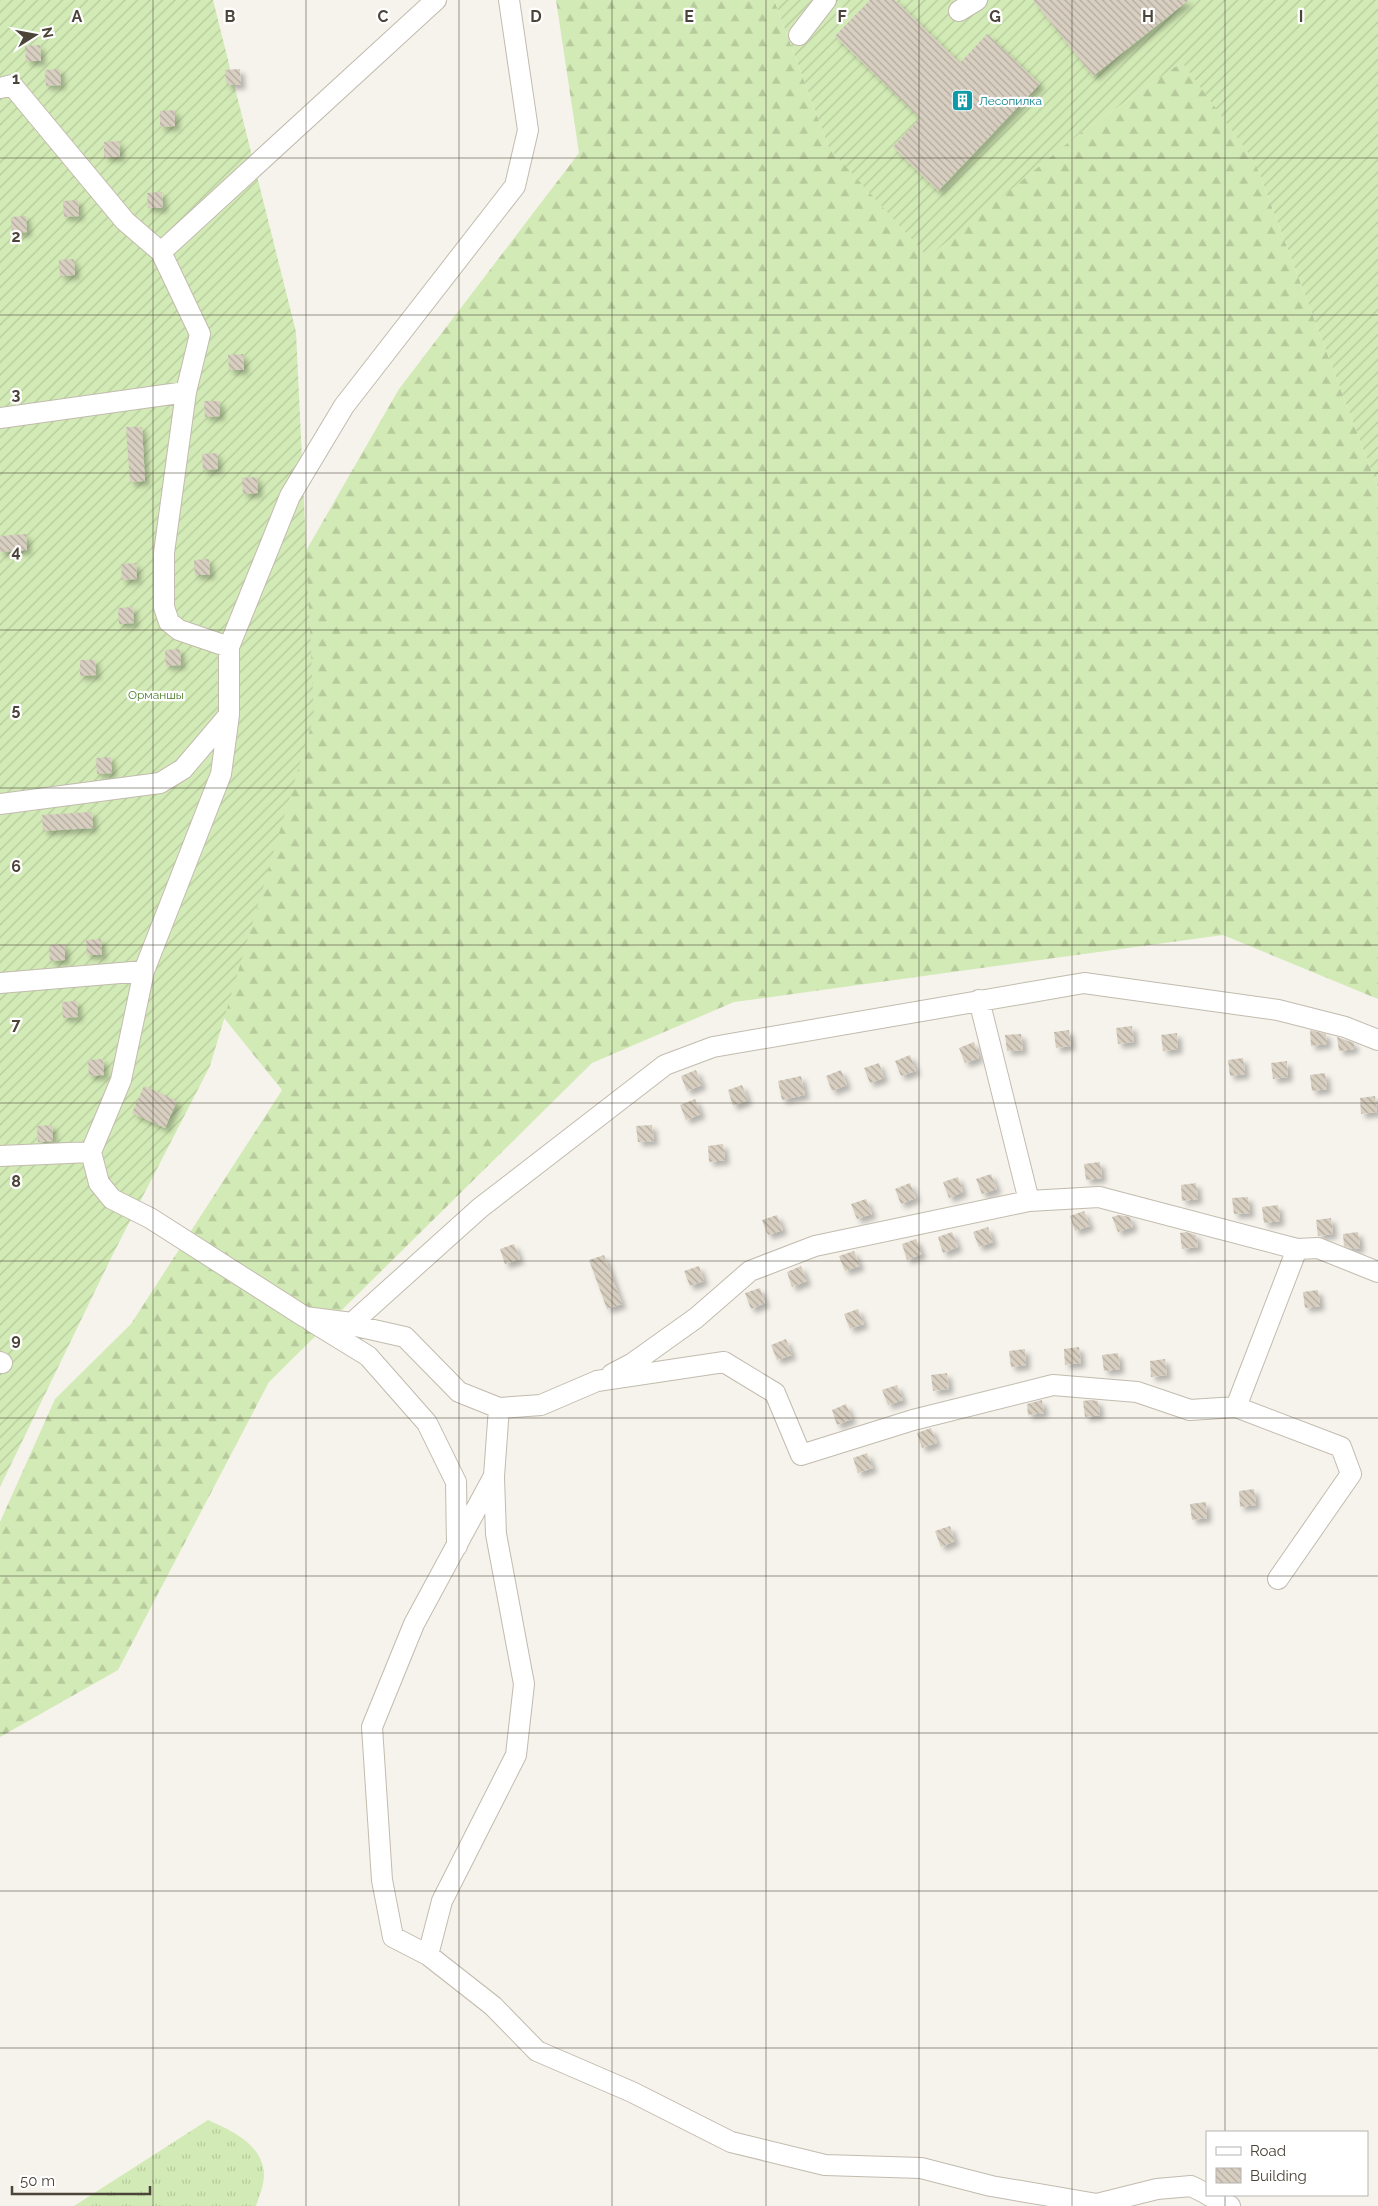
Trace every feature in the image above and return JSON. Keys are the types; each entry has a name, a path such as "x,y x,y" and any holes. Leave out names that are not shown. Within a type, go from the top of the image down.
{"street":[{"path":"162,252 436,0"},
{"path":"457,1546 456,1482 427,1423 368,1356 150,1218 112,1198 99,1183 91,1152 121,1080 144,971 221,774 229,715 229,647 290,496 344,406 516,186 528,130 509,0"},
{"path":"800,36 826,0"},
{"path":"959,11 977,0"},
{"path":"0,88 12,85 125,221 162,252 200,334 186,392 164,553 164,607 168,622 178,630 229,647"},
{"path":"0,418 186,392"},
{"path":"0,804 160,783 183,769 229,715"},
{"path":"0,983 144,971"},
{"path":"352,1323 480,1208 665,1065 713,1047 1084,983 1278,1010 1345,1027 1378,1040"},
{"path":"979,1000 1029,1201"},
{"path":"0,1156 91,1152"},
{"path":"305,1317 352,1323 356,1326 405,1337 459,1392 499,1408 541,1405 633,1364 696,1318 750,1271 815,1246 1029,1201 1099,1197 1297,1249 1318,1248 1378,1272"},
{"path":"1236,1407 1297,1249"},
{"path":"597,1381 724,1362 775,1393 801,1455 913,1420 1053,1385 1137,1392 1190,1410 1236,1407 1341,1447 1351,1474 1278,1579"},
{"path":"428,1955 442,1901 516,1755 524,1684 496,1534 494,1476 499,1408"},
{"path":"494,1476 414,1624 372,1727 382,1880 393,1938 428,1955 494,2006 537,2051 632,2092 731,2142 825,2166 921,2168 991,2186 1097,2204 1156,2189 1191,2186 1206,2194"},
{"path":"1211,2196 1230,2206"}],"green space":[{"name":"Орманшы","path":"0,0 213,0 296,332 314,716 210,1066 113,1254 0,1487"},
{"path":"556,0 777,0 775,2 829,148 1079,134 1206,45 1255,162 1378,488 1378,999 1223,935 734,1002 592,1063 269,1382 118,1670 0,1737 0,1522 55,1399 131,1324 282,1090 195,982 303,556 399,389 579,153"},
{"path":"777,0 1378,0 1378,488 1255,162 1182,62 1079,134 928,257 829,148 775,2"},
{"path":"208,2120 245,2140 258,2155 264,2175 256,2206 74,2206"}],"building":[{"name":"Лесопилка","path":"870,0 895,0 960,63 987,34 1040,84 938,191 893,147 920,118 835,36"},
{"path":"1033,0 1189,0 1093,76"},
{"path":"40,45 41,61 26,61 25,46"},
{"path":"60,69 61,85 46,86 45,70"},
{"path":"240,69 241,85 227,85 225,70"},
{"path":"175,110 175,126 160,127 160,111"},
{"path":"119,141 120,157 104,157 104,142"},
{"path":"162,192 163,208 148,208 147,193"},
{"path":"78,200 79,216 64,217 63,201"},
{"path":"26,216 27,232 12,233 11,217"},
{"path":"74,259 75,275 60,276 59,260"},
{"path":"243,354 244,370 229,370 228,355"},
{"path":"204,401 220,401 220,416 205,417"},
{"path":"126,427 142,427 145,481 130,482"},
{"path":"217,453 218,469 203,470 202,454"},
{"path":"257,477 258,493 243,494 242,478"},
{"path":"26,534 27,550 0,552 0,536"},
{"path":"209,559 210,575 195,575 194,560"},
{"path":"136,563 137,579 122,580 121,564"},
{"path":"133,607 134,623 119,624 118,608"},
{"path":"180,649 181,665 166,666 165,650"},
{"path":"80,660 95,660 96,675 80,676"},
{"path":"111,757 112,773 97,774 96,758"},
{"path":"92,812 93,828 43,831 42,815"},
{"path":"101,939 102,955 87,955 86,940"},
{"path":"65,944 65,960 50,961 49,945"},
{"path":"77,1001 78,1017 63,1018 62,1002"},
{"path":"1132,1026 1134,1042 1118,1044 1116,1028"},
{"path":"1069,1030 1071,1046 1056,1048 1054,1032"},
{"path":"1310,1030 1326,1034 1327,1044 1311,1046"},
{"path":"1177,1033 1178,1049 1163,1051 1161,1035"},
{"path":"1021,1034 1023,1050 1007,1051 1005,1035"},
{"path":"1337,1037 1354,1043 1354,1049 1339,1051"},
{"path":"974,1042 979,1058 965,1063 959,1048"},
{"path":"910,1055 916,1071 901,1076 895,1061"},
{"path":"1243,1058 1245,1074 1230,1076 1228,1060"},
{"path":"103,1059 104,1075 89,1076 88,1060"},
{"path":"1287,1061 1288,1077 1273,1079 1271,1063"},
{"path":"879,1063 884,1078 870,1083 864,1068"},
{"path":"696,1070 702,1085 687,1091 681,1076"},
{"path":"841,1070 847,1085 832,1091 826,1076"},
{"path":"1325,1073 1327,1089 1312,1091 1310,1075"},
{"path":"801,1076 805,1095 782,1100 778,1081"},
{"path":"742,1085 748,1100 733,1106 728,1090"},
{"path":"144,1086 177,1101 165,1128 132,1113"},
{"path":"1375,1096 1377,1112 1361,1114 1360,1098"},
{"path":"695,1099 701,1114 686,1120 680,1105"},
{"path":"52,1125 53,1141 38,1142 37,1126"},
{"path":"652,1125 654,1141 638,1142 636,1126"},
{"path":"723,1144 725,1160 709,1162 708,1146"},
{"path":"1100,1162 1102,1178 1086,1180 1084,1164"},
{"path":"991,1174 997,1189 982,1194 976,1179"},
{"path":"958,1177 963,1192 949,1198 943,1182"},
{"path":"910,1183 916,1198 901,1204 895,1189"},
{"path":"1196,1183 1198,1199 1182,1201 1181,1185"},
{"path":"1248,1197 1250,1213 1234,1214 1232,1198"},
{"path":"866,1199 872,1214 857,1219 851,1204"},
{"path":"1278,1205 1280,1221 1264,1223 1262,1207"},
{"path":"1084,1211 1090,1226 1075,1231 1070,1216"},
{"path":"777,1215 783,1230 768,1235 762,1220"},
{"path":"1119,1215 1130,1217 1133,1227 1118,1232 1112,1217"},
{"path":"1331,1218 1333,1234 1318,1236 1316,1220"},
{"path":"988,1227 993,1242 979,1247 973,1232"},
{"path":"952,1232 958,1247 943,1253 938,1237"},
{"path":"1186,1232 1196,1235 1198,1247 1182,1249 1180,1233"},
{"path":"1358,1232 1360,1248 1353,1249 1344,1246 1343,1234"},
{"path":"916,1239 922,1254 907,1260 902,1244"},
{"path":"514,1244 520,1259 505,1264 500,1249"},
{"path":"854,1251 860,1266 845,1271 839,1256"},
{"path":"604,1255 622,1304 607,1309 589,1260"},
{"path":"699,1266 704,1281 690,1286 684,1271"},
{"path":"801,1266 807,1281 792,1287 787,1272"},
{"path":"760,1288 765,1303 751,1309 745,1293"},
{"path":"1318,1290 1320,1306 1305,1308 1303,1292"},
{"path":"858,1309 864,1324 850,1329 844,1314"},
{"path":"786,1339 792,1355 777,1360 771,1345"},
{"path":"1079,1347 1081,1363 1065,1365 1064,1349"},
{"path":"1025,1349 1026,1365 1011,1367 1009,1351"},
{"path":"1118,1353 1120,1369 1104,1371 1102,1355"},
{"path":"1165,1359 1167,1375 1151,1377 1150,1361"},
{"path":"947,1373 949,1389 933,1391 931,1375"},
{"path":"897,1385 903,1400 888,1405 882,1390"},
{"path":"1042,1400 1044,1413 1028,1415 1027,1404"},
{"path":"1083,1401 1098,1401 1100,1415 1085,1417"},
{"path":"846,1404 852,1419 837,1425 832,1410"},
{"path":"931,1428 937,1443 922,1448 917,1433"},
{"path":"867,1453 873,1468 858,1473 853,1458"},
{"path":"1254,1489 1256,1505 1240,1507 1239,1491"},
{"path":"1206,1502 1207,1518 1192,1520 1190,1504"},
{"path":"950,1526 955,1541 941,1547 935,1531"}],"place":[{"name":"Лесопилка","path":"963,101"}]}
